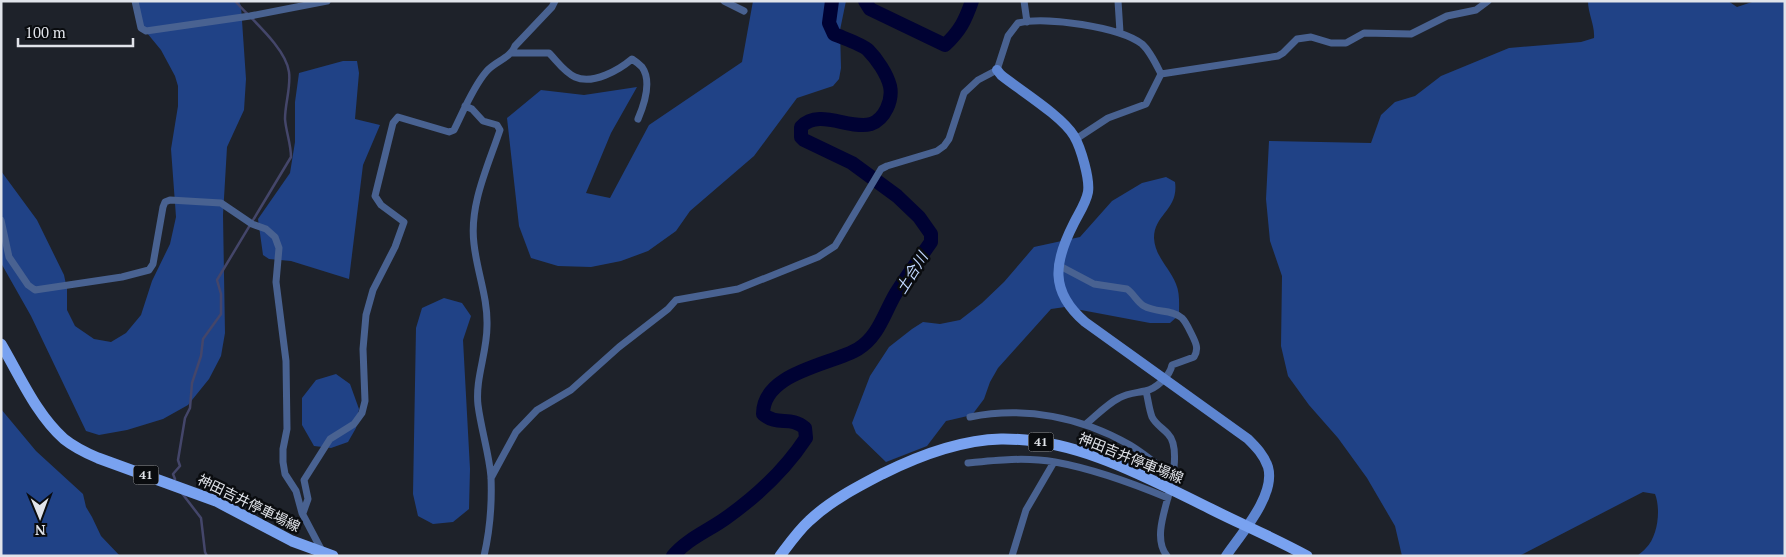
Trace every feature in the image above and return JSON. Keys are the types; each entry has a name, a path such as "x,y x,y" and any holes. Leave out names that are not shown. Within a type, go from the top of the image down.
{"main road":[{"name":"神田吉井停車場線","path":"1,344 42,413 54,429 80,450 216,502 292,541 328,555"},
{"name":"神田吉井停車場線","path":"786,554 809,521 830,504 900,465 956,445 980,440 1022,440 1063,447 1103,460 1170,494 1246,526 1307,556"}],"street":[{"path":"135,1 141,28 146,31 240,17 327,1"},
{"path":"302,513 308,500 304,480 330,439 354,424 362,413 365,372 363,349 366,316 373,290 395,247 404,222 381,205 375,196 393,123 398,117 449,132 454,130 465,106 487,71 512,53 515,46 552,7 555,1"},
{"path":"724,1 744,11"},
{"path":"1024,1 1027,22"},
{"path":"1118,1 1120,32"},
{"path":"1161,74 1278,56 1283,54 1296,39 1311,37 1331,43 1346,43 1364,33 1411,34 1447,16 1476,10 1488,1"},
{"path":"491,478 516,432 537,410 571,390 619,346 668,309 676,300 738,289 818,257 836,246 881,169 941,149 947,143 964,93 978,80 998,70 1010,32 1018,23 1070,23 1120,32 1143,45 1161,74"},
{"path":"512,53 549,53 565,71 576,78 591,79 602,76 632,59 643,68 647,83 644,105 638,119"},
{"path":"998,70 1001,75 1065,124 1076,139 1085,168 1088,191 1066,237 1058,265 1062,294 1074,313 1163,380 1248,439 1266,461 1269,477 1265,497 1226,556"},
{"path":"1076,139 1108,118 1146,104 1161,74"},
{"path":"465,106 483,121 497,125 500,130 477,198 474,222 474,244 488,309 485,353 477,392 491,478 491,514 484,556"},
{"path":"1,220 8,256 28,285 32,289 38,290 122,277 149,270 153,264 163,207 170,200 221,203 252,224 266,229 275,237 279,248 276,282 286,361 287,430 283,449 283,462 285,474 296,491 302,513 328,555"},
{"path":"1058,265 1094,284 1128,289 1142,305 1173,313 1181,318 1195,340 1197,350 1191,360 1172,365 1170,372 1154,388 1117,399 1086,424"},
{"path":"1146,391 1153,418 1169,434 1172,440 1173,477 1159,536 1167,556"},
{"path":"970,417 1015,412 1060,417 1086,424 1131,446 1173,477"},
{"path":"968,463 1004,459 1054,462 1170,494"},
{"path":"1012,556 1026,510 1054,462"}],"shaded area":[{"path":"137,1 239,1 241,6 246,79 244,110 227,147 223,215 225,333 221,356 209,379 188,405 163,419 127,430 99,435 86,431 31,316 1,263 1,171 37,220 64,275 67,289 67,310 75,326 94,339 111,342 126,333 141,315 152,281 170,244 176,217 171,149 178,106 178,86 175,76 161,50 147,33 141,21"},
{"path":"753,1 846,1 840,30 841,68 839,79 833,86 797,98 754,156 690,211 676,231 648,251 621,261 591,267 558,266 531,258 519,226 507,118 541,90 584,95 637,87 611,133 586,193 610,198 649,125 742,62"},
{"path":"1588,1 1728,1 1737,7 1755,1 1785,1 1785,556 1637,556 1650,543 1656,530 1658,515 1655,494 1643,492 1519,556 1402,556 1395,526 1367,478 1338,438 1309,405 1288,376 1281,346 1282,276 1270,241 1266,199 1269,141 1371,143 1381,115 1395,102 1415,96 1441,76 1509,48 1581,42 1594,38"},
{"path":"343,61 357,61 359,73 355,119 380,125 363,165 349,279 291,261 269,259 263,255 258,219 290,173 295,142 295,102 299,73"},
{"path":"1166,177 1175,182 1175,191 1170,206 1158,223 1154,238 1157,251 1173,278 1178,291 1179,315 1170,323 1150,323 1065,307 1051,309 998,368 990,382 984,399 972,415 946,421 927,446 886,462 856,433 852,423 870,376 889,347 923,322 940,324 960,320 982,303 1004,282 1034,247 1080,237 1112,201 1142,183"},
{"path":"444,298 462,303 471,316 463,340 470,469 469,509 453,522 433,524 418,516 413,494 416,328 422,308"},
{"path":"336,374 350,384 359,409 356,428 348,442 331,448 314,446 302,425 302,398 316,380"},
{"path":"1,409 36,451 83,494 86,507 101,536 120,556 1,556"}],"waterway":[{"path":"175,479 173,474 180,466 178,460 185,418 190,408 192,383 201,356 203,339 221,314 221,294 217,280 291,157 285,119 289,90 289,72 286,63 282,53 275,44 235,1"},
{"name":"土合川","path":"673,556 691,540 749,501 789,461 806,438 805,428 794,422 768,418 763,414 766,400 774,388 786,379 846,355 865,344 876,331 896,293 931,242 931,234 919,217 897,196 852,163 801,137 801,127 816,119 862,125 871,124 880,118 889,103 891,91 889,81 875,58 868,50 834,34 829,23 832,1"},
{"name":"土合川","path":"865,1 870,9 945,45 962,25 972,1"},
{"path":"181,492 201,518 207,556"}]}
